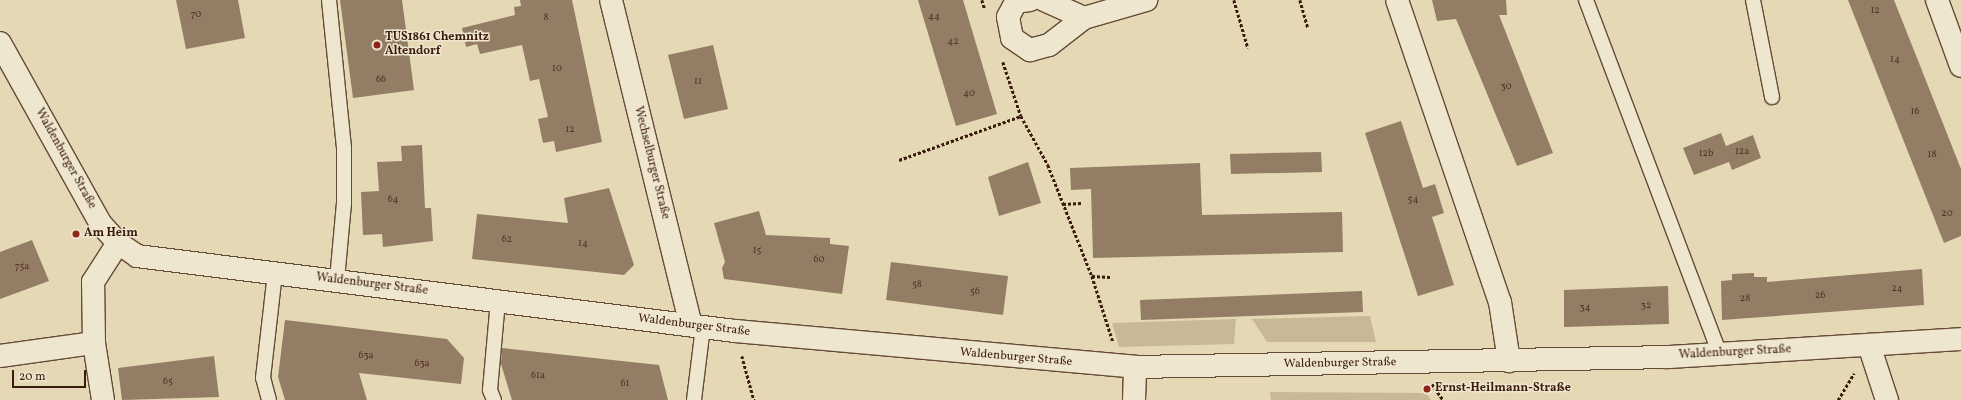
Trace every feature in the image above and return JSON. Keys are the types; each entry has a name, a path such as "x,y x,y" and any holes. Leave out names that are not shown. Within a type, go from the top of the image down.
{"street":[{"name":"Wechselburger Straße","path":"611,0 697,326"},
{"path":"1030,0 1016,2 1008,17 1012,38 1030,50 1049,45 1084,18 1146,0"},
{"path":"1044,0 1084,18"},
{"path":"1397,0 1500,302 1509,361"},
{"path":"1937,0 1960,59"},
{"name":"Waldenburger Straße","path":"0,43 100,223 118,243 137,256 735,331 1127,367 1509,361 1720,354 1961,339"},
{"path":"103,400 94,343 92,282 118,243"},
{"path":"0,356 94,343"},
{"path":"1869,345 1887,400"},
{"path":"1127,367 1134,400"}],"lane":[{"path":"329,0 344,148 344,203 337,280"},
{"path":"1586,0 1720,354"},
{"path":"1753,0 1772,97"},
{"path":"270,400 263,378 275,273"},
{"path":"494,400 490,390 498,301"},
{"path":"694,400 697,326"}],"path":[{"path":"1234,0 1248,48"},
{"path":"1300,0 1308,28"},
{"path":"1002,59 1021,116 1048,165 1127,367"},
{"path":"899,160 1021,116"},
{"path":"1063,204 1081,203"},
{"path":"1092,276 1110,277"},
{"path":"735,331 754,400"}],"shaded area":[{"path":"1370,316 1376,342 1267,342 1252,319"},
{"path":"1236,319 1234,344 1119,347 1112,323"},
{"path":"1270,392 1426,393 1431,400 1271,400"}],"building":[{"path":"176,0 238,0 245,38 186,49"},
{"name":"TUS1861 Chemnitz Altendorf","path":"340,0 402,0 414,90 353,98"},
{"path":"520,0 572,0 602,142 556,152 554,141 543,143 538,119 548,117 539,79 530,81 522,45 480,54 477,44 466,47 462,28 515,15 514,7 521,6"},
{"path":"918,0 963,0 997,114 956,126"},
{"path":"1432,0 1506,0 1507,15 1499,15 1553,153 1517,166 1456,19 1437,21"},
{"path":"1848,0 1894,0 1961,169 1961,236 1944,243"},
{"path":"713,45 728,109 684,119 668,55"},
{"path":"1401,121 1423,188 1435,184 1444,213 1432,217 1454,285 1418,296 1365,133"},
{"path":"1721,133 1726,146 1753,135 1761,158 1732,170 1729,162 1694,175 1683,148"},
{"path":"422,145 425,208 431,208 433,241 383,247 382,234 363,235 361,192 379,191 377,162 402,161 401,146"},
{"path":"1321,152 1322,172 1231,174 1230,154"},
{"path":"1028,162 1041,203 999,216 988,177"},
{"path":"1200,163 1202,215 1342,212 1343,252 1093,258 1091,189 1071,190 1070,168"},
{"path":"609,188 634,265 624,275 472,259 477,214 568,223 564,198"},
{"path":"759,211 766,235 830,238 830,244 849,246 842,294 724,279 722,268 725,262 714,223"},
{"path":"32,240 49,281 0,299 0,252"},
{"path":"891,262 1008,276 1003,315 886,300"},
{"path":"1922,269 1924,305 1722,320 1721,281 1732,280 1732,274 1754,273 1754,277 1767,277 1767,282"},
{"path":"1668,286 1669,324 1564,327 1564,290"},
{"path":"1362,291 1363,312 1141,320 1140,300"},
{"path":"285,320 447,339 464,358 461,384 359,373 367,400 285,400 278,377"},
{"path":"502,348 659,365 668,400 512,400 501,364"},
{"path":"214,356 219,397 122,400 118,368"}],"place":[{"name":"TUS1861 Chemnitz Altendorf","path":"377,45"},
{"name":"Am Heim","path":"76,234"},
{"name":"Ernst-Heilmann-Straße","path":"1427,389"}]}
